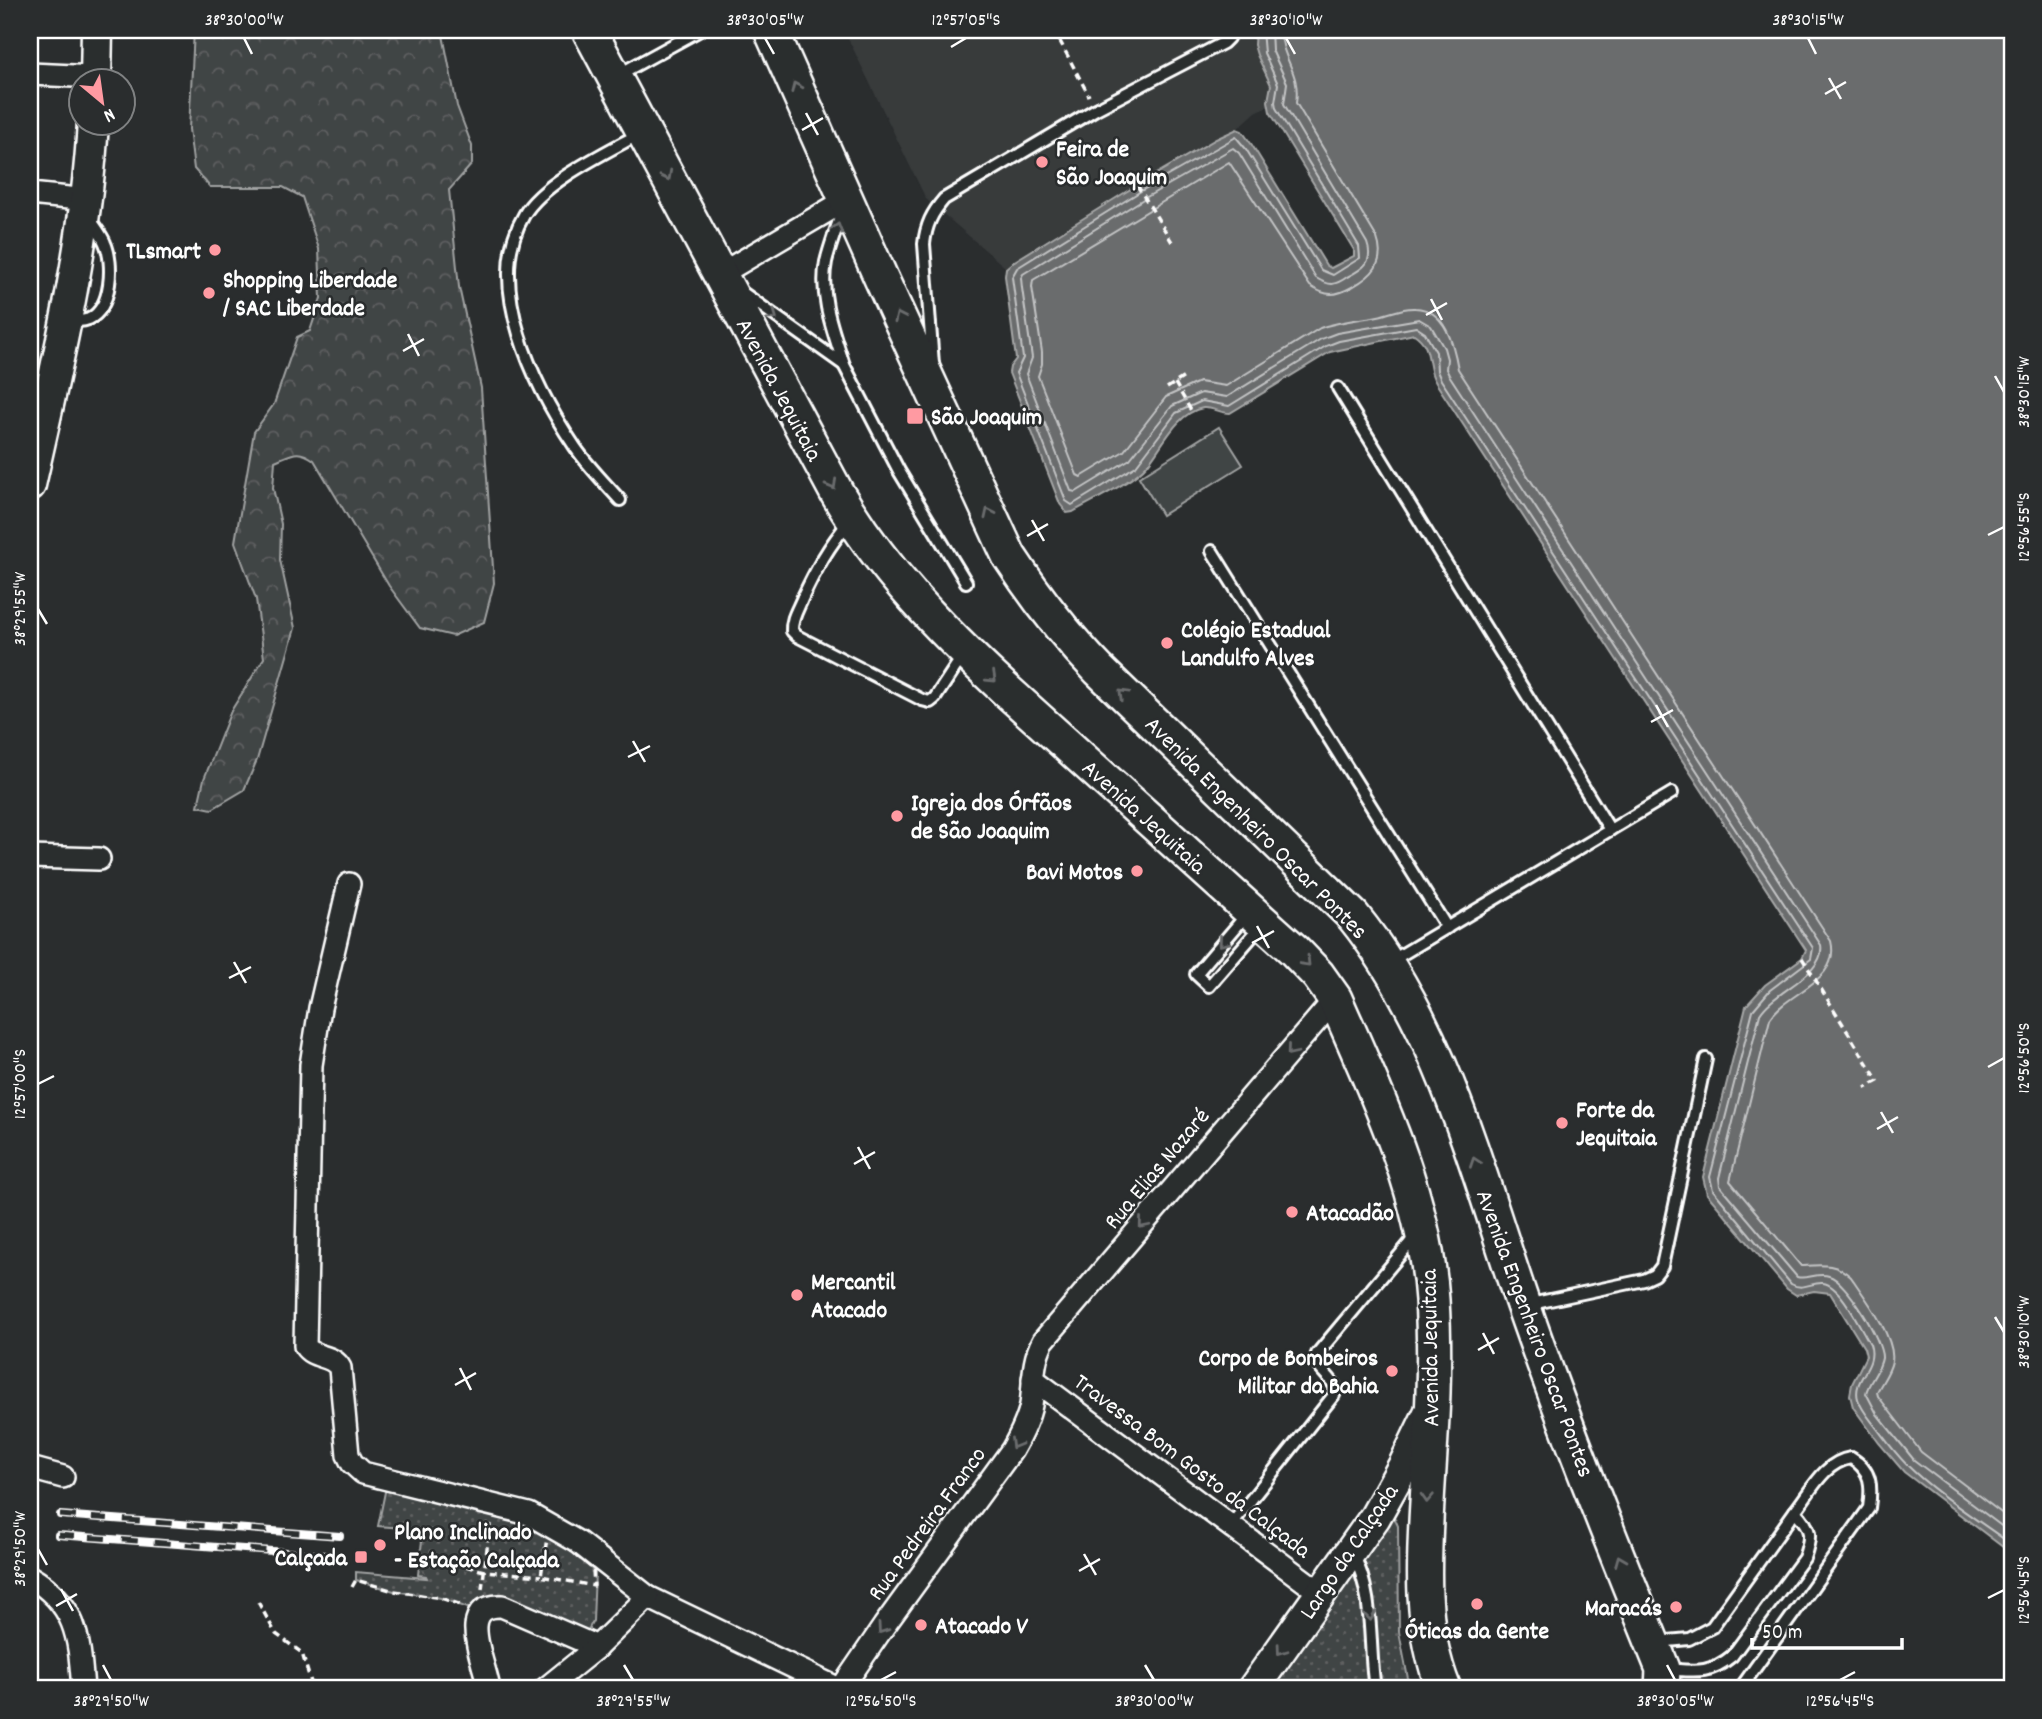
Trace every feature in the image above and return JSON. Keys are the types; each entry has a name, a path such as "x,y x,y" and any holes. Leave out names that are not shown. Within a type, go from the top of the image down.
{"main road":[{"path":"96,66 97,30"},
{"name":"Avenida Jequitaia","path":"589,30 852,519 896,578 965,652 1257,917 1318,975 1335,999 1408,1176 1426,1251 1432,1300 1433,1405 1424,1551 1426,1607 1431,1650 1444,1689"},
{"name":"Avenida Engenheiro Oscar Pontes","path":"771,30 1009,556 1044,607 1098,670 1353,916 1386,964 1438,1063 1462,1125 1523,1306 1659,1667"},
{"path":"30,485 36,428 67,320 87,206 92,136"},
{"name":"Largo da Calçada","path":"1253,1689 1352,1551 1404,1465 1433,1405"}],"street":[{"path":"30,74 66,77"},
{"path":"30,194 87,206"},
{"path":"719,275 846,200"},
{"path":"30,857 99,859"},
{"path":"349,884 320,1008 312,1065 305,1346 310,1353 338,1363 348,1455 356,1469 363,1473 529,1514 578,1542 648,1597 840,1689"},
{"name":"Rua Elias Nazaré","path":"1034,1379 1035,1360 1043,1341 1335,999"},
{"name":"Travessa Bom Gosto da Calçada","path":"1034,1379 1322,1594"},
{"name":"Rua Pedreira Franco","path":"840,1689 1012,1450 1023,1430 1030,1408 1034,1379"},
{"path":"30,1468 63,1477"},
{"path":"30,1577 54,1596 72,1617 80,1645 83,1689"},
{"path":"545,1689 597,1647 648,1597"},
{"path":"489,1689 475,1630 475,1620 479,1612 487,1607 502,1606 597,1647"}],"lane":[{"path":"614,77 700,30"},
{"path":"936,398 924,244 925,228 932,213 944,199 959,188 1096,109 1223,43 1230,30"},
{"path":"620,500 576,448 551,406 527,357 513,313 509,276 512,243 525,214 547,189 643,132"},
{"path":"846,200 826,264 829,319 844,365 899,471 966,582"},
{"path":"719,275 775,318 844,365"},
{"path":"1338,388 1610,830"},
{"path":"852,519 816,567 793,618 792,631 922,701 930,702 965,652"},
{"path":"1212,551 1447,928"},
{"path":"1386,964 1672,793"},
{"path":"1257,917 1209,986 1196,974 1257,917"},
{"path":"1523,1306 1644,1280 1655,1275 1662,1266 1706,1059"},
{"path":"1231,1525 1334,1395 1334,1382 1318,1366 1315,1360 1317,1354 1421,1230"},
{"path":"1659,1667 1689,1639 1712,1627 1831,1465 1851,1458 1866,1469 1871,1481 1869,1508 1740,1689"},
{"path":"1659,1667 1710,1670 1732,1656 1804,1558 1810,1541 1810,1531 1795,1511"},
{"path":"1352,1551 1360,1567 1367,1597 1375,1689"}],"path":[{"path":"1054,30 1096,109"},
{"path":"1137,185 1172,242"},
{"path":"1167,388 1184,377"},
{"path":"1175,383 1193,414"},
{"path":"1802,958 1878,1081 1865,1088"},
{"path":"352,1587 356,1580 394,1591 428,1595 479,1612 493,1504"},
{"path":"420,1554 484,1571 541,1576 594,1586 593,1569 548,1532 541,1576"},
{"path":"258,1602 276,1634 302,1653 313,1689"}],"shaded area":[{"name":"Feira de São Joaquim","path":"844,30 1255,30 1254,45 1271,91 1268,106 1256,112 1237,129 1137,185 1038,245 1006,268 926,199"}],"green space":[{"path":"194,30 442,30 457,106 472,146 472,164 449,190 459,287 481,388 494,583 484,622 453,636 420,628 389,586 314,460 299,453 275,461 273,488 281,524 280,560 295,628 257,760 244,790 212,809 198,806 204,779 231,711 264,658 256,599 235,542 254,432 274,404 297,337 310,331 321,298 319,249 302,197 283,187 210,187 194,169 189,129"},
{"path":"1219,427 1243,465 1162,515 1139,477"},
{"path":"386,1487 523,1518 546,1530 595,1572 593,1621 587,1632 473,1610 441,1598 394,1591 356,1580 356,1572 427,1578 418,1575 423,1532 429,1533 430,1530 378,1526"},
{"path":"1389,1505 1398,1526 1399,1632 1410,1689 1284,1689 1273,1676"}],"water":[{"path":"1255,30 2012,30 2012,1554 1904,1472 1853,1407 1850,1395 1852,1384 1866,1356 1864,1348 1830,1293 1814,1291 1796,1295 1787,1289 1707,1194 1703,1177 1746,1006 1765,985 1802,958 1806,950 1436,383 1427,351 1420,339 1414,334 1330,352 1230,413 1206,408 1193,411 1178,423 1147,465 1132,478 1073,512 1067,513 1060,504 1009,373 1016,359 1005,276 1006,268 1013,262 1137,185 1237,129 1242,131 1252,145 1326,265 1331,268 1354,256 1354,250 1270,112 1268,101 1271,85 1254,45"}],"railway":[{"path":"60,1515 340,1536"},
{"path":"58,1535 338,1556"}],"place":[{"name":"Feira de São Joaquim","path":"1042,162"},
{"name":"TLsmart","path":"215,250"},
{"name":"Shopping Liberdade / SAC Liberdade","path":"209,293"},
{"name":"São Joaquim","path":"915,416"},
{"name":"Colégio Estadual Landulfo Alves","path":"1167,643"},
{"name":"Igreja dos Órfãos de São Joaquim","path":"897,816"},
{"name":"Bavi Motos","path":"1137,871"},
{"name":"Forte da Jequitaia","path":"1562,1123"},
{"name":"Atacadão","path":"1292,1212"},
{"name":"Mercantil Atacado","path":"797,1295"},
{"name":"Corpo de Bombeiros Militar da Bahia","path":"1392,1371"},
{"name":"Plano Inclinado - Estação Calçada","path":"380,1545"},
{"name":"Calçada","path":"361,1557"},
{"name":"Óticas da Gente","path":"1477,1604"},
{"name":"Maracás","path":"1676,1607"},
{"name":"Atacado V","path":"921,1625"}]}
